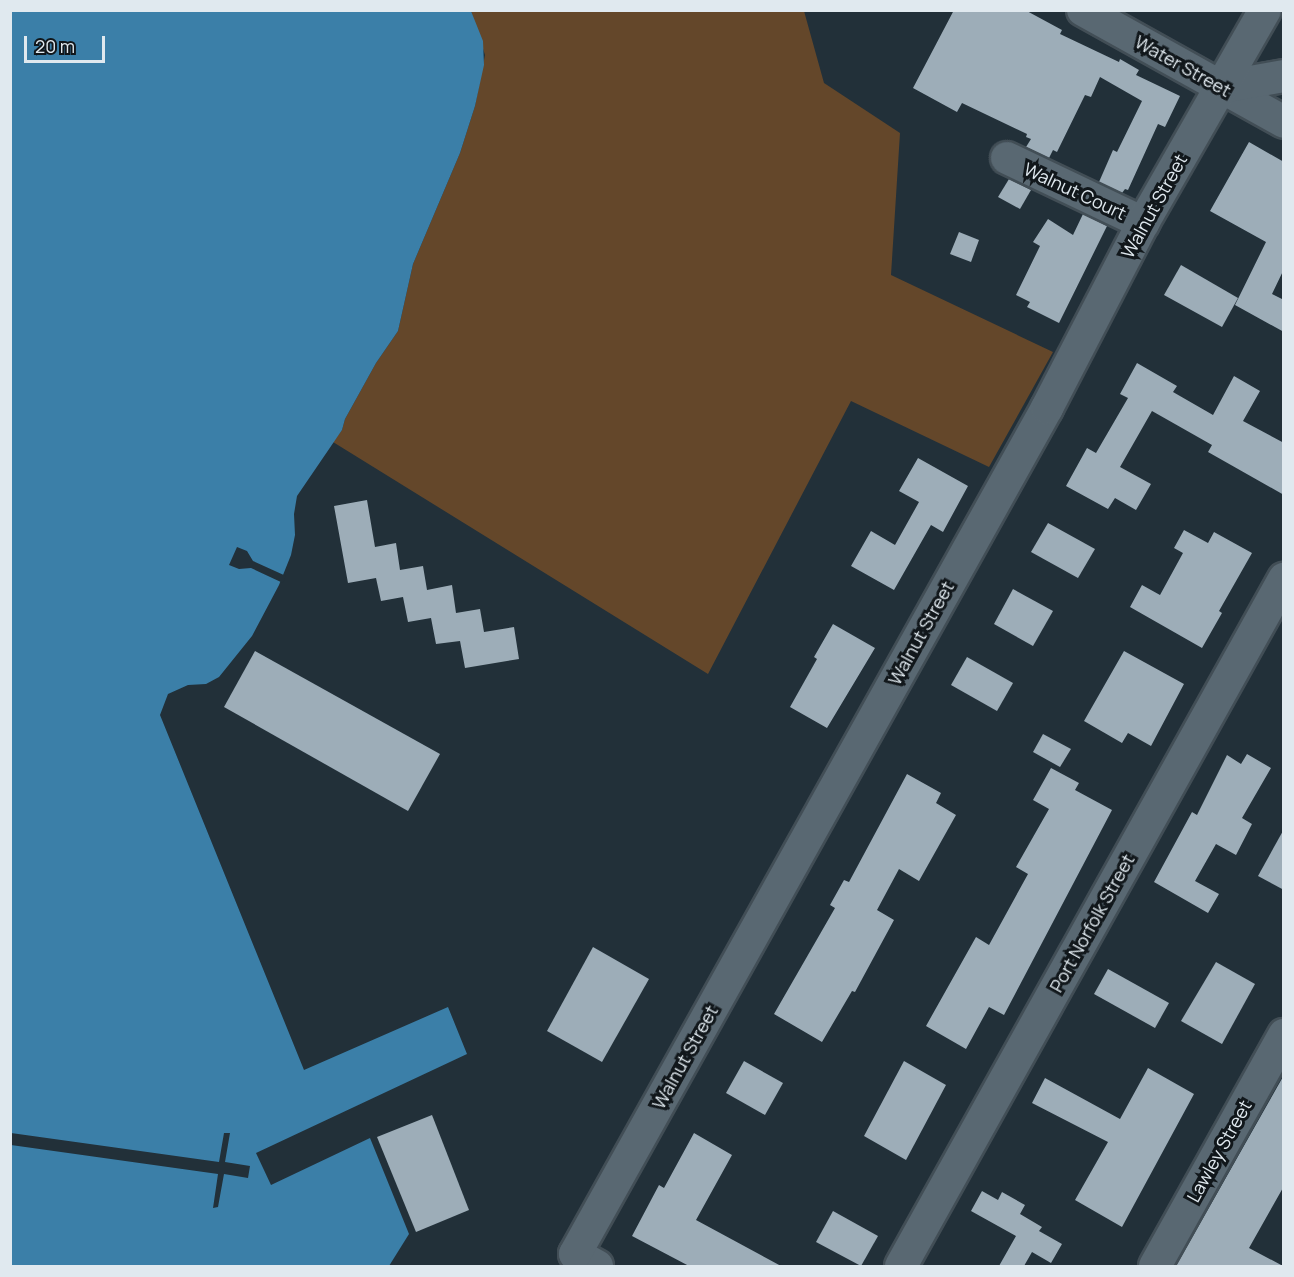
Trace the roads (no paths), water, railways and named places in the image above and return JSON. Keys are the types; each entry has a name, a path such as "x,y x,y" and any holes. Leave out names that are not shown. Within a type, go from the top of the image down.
{"street":[{"name":"Water Street","path":"1083,10 1284,122"},
{"name":"Walnut Street","path":"586,1260 1047,408 1143,223 1265,10"},
{"path":"1222,87 1284,76"},
{"name":"Walnut Court","path":"1007,158 1143,223"},
{"name":"Port Norfolk Street","path":"901,1266 1284,579"},
{"name":"Lawley Street","path":"1155,1266 1284,1035"}],"water":[{"path":"10,11 471,11 483,41 484,65 475,106 460,153 413,264 398,331 376,363 345,419 342,430 297,496 294,514 295,535 291,555 279,585 252,636 219,677 206,684 188,685 168,694 160,715 304,1070 448,1007 467,1054 256,1153 271,1185 370,1138 409,1234 389,1266 11,1266"}]}
